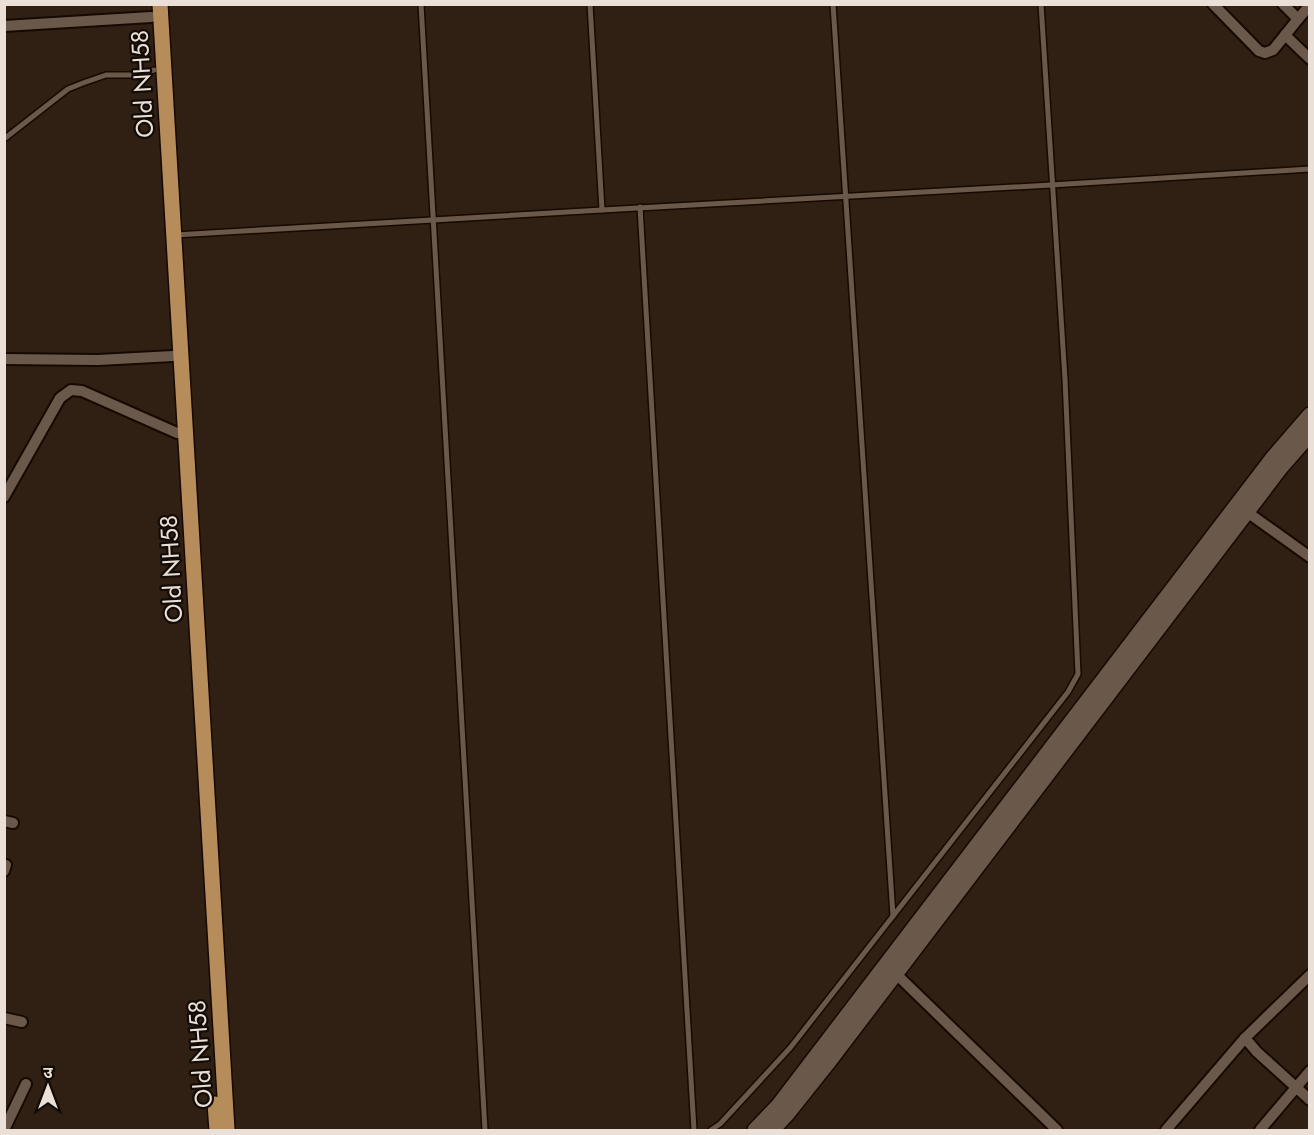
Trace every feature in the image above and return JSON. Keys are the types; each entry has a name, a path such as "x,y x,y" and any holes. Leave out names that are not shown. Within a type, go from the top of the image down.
{"main road":[{"name":"Old NH58","path":"154,9 154,70 173,356 182,433 227,1131"},
{"name":"Old NH58","path":"154,9 174,235 217,1131"},
{"path":"772,1131 788,1114 891,969 1265,468 1310,415"},
{"path":"755,1131 891,969 1310,434"}],"street":[{"path":"1213,4 1259,51 1265,53 1273,50 1310,6"},
{"path":"1283,4 1298,19"},
{"path":"4,26 154,9"},
{"path":"1285,35 1310,59"},
{"path":"4,359 98,360 173,356"},
{"path":"4,497 60,398 71,390 82,391 182,433"},
{"path":"1247,512 1310,557"},
{"path":"891,969 1057,1131"},
{"path":"1166,1131 1245,1038 1310,975"},
{"path":"4,1017 22,1022"},
{"path":"1245,1038 1310,1100"},
{"path":"1260,1131 1294,1087 1310,1071"},
{"path":"4,1130 26,1084"}],"lane":[{"path":"421,4 485,1131"},
{"path":"590,4 602,210"},
{"path":"833,4 893,916"},
{"path":"711,1131 790,1048 1068,692 1078,674 1065,379 1041,4"},
{"path":"4,139 68,89 106,75 136,75 154,70"},
{"path":"174,235 1310,169"},
{"path":"640,207 694,1131"}]}
